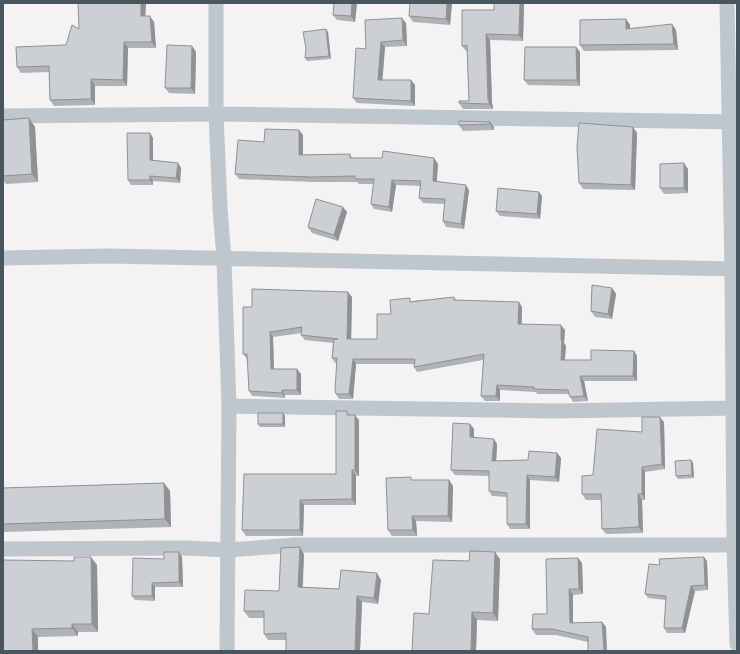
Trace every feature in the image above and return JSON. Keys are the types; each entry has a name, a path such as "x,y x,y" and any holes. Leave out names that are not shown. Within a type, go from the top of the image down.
{"street":[{"path":"216,3 216,114 224,259 229,406 227,651"},
{"path":"727,3 734,122 735,545 737,644"},
{"path":"3,116 216,114 734,122"},
{"path":"3,258 108,256 735,269"},
{"path":"229,406 553,411 735,408"},
{"path":"3,549 185,548 228,550 296,544 735,545"}],"building":[{"path":"78,3 141,3 141,16 150,16 152,42 124,42 123,80 91,79 91,99 50,100 49,66 17,67 16,47 66,45 72,25 79,29"},
{"path":"334,3 352,3 351,16 333,15"},
{"path":"410,3 447,3 446,19 409,16"},
{"path":"494,3 520,3 519,35 486,34 489,104 459,103 459,101 469,101 467,45 462,46 462,10 494,10"},
{"path":"402,18 403,40 381,42 378,80 411,80 411,101 353,98 356,48 366,49 365,20"},
{"path":"626,19 626,29 672,24 674,44 580,45 580,20"},
{"path":"326,29 329,56 305,58 306,48 303,32"},
{"path":"167,45 192,46 191,88 165,88"},
{"path":"525,47 576,47 577,80 524,80"},
{"path":"29,118 32,174 3,176 3,120"},
{"path":"459,121 490,122 490,124 459,125"},
{"path":"579,123 633,127 631,185 579,183 577,147"},
{"path":"265,129 299,130 299,155 350,154 350,158 382,158 383,151 434,158 433,181 466,185 461,224 443,221 445,199 419,198 421,181 392,180 389,207 371,204 374,179 355,179 355,176 310,177 235,174 238,140 264,142"},
{"path":"127,133 150,133 150,160 178,163 176,178 150,176 150,180 128,180"},
{"path":"684,163 684,188 660,188 660,164"},
{"path":"498,188 539,192 537,214 496,211"},
{"path":"316,199 343,207 334,235 308,227"},
{"path":"592,285 612,288 608,314 591,311"},
{"path":"252,289 348,292 347,339 377,339 377,314 391,314 390,300 410,298 410,302 454,297 454,300 519,302 518,324 561,325 561,360 591,360 591,350 634,351 633,376 580,376 584,396 570,397 568,390 534,389 534,387 497,385 496,396 481,396 484,354 414,367 415,359 353,359 349,394 336,394 337,358 332,358 334,339 338,339 301,335 302,327 270,332 271,369 297,369 297,390 282,390 282,393 249,391 247,354 243,354 243,307 252,307"},
{"path":"336,411 347,411 347,415 355,415 355,470 352,470 352,499 300,500 300,530 242,530 244,474 336,474"},
{"path":"258,413 283,413 283,424 258,424"},
{"path":"642,417 660,417 662,464 642,467 642,494 638,494 639,527 602,529 601,494 582,494 582,476 593,475 597,429 642,432"},
{"path":"453,423 470,424 470,437 494,439 492,461 528,460 529,451 557,453 555,477 527,475 526,524 507,524 507,493 489,491 489,471 451,470"},
{"path":"691,460 692,475 676,476 675,461"},
{"path":"411,477 411,480 449,480 448,516 412,516 413,530 388,530 386,478"},
{"path":"164,483 165,519 3,524 3,488"},
{"path":"300,547 298,587 339,589 341,570 377,573 374,598 357,596 355,651 286,651 286,633 264,634 264,611 244,611 245,590 279,591 281,548"},
{"path":"470,551 495,552 493,613 472,612 471,651 412,651 414,613 429,614 433,560 469,561"},
{"path":"164,552 179,552 179,582 152,583 152,596 132,596 133,558 164,559"},
{"path":"74,557 91,557 92,624 72,624 72,628 32,629 33,651 3,651 3,560 74,561"},
{"path":"704,557 705,585 691,586 682,628 664,628 666,596 645,594 649,564 660,565 659,559"},
{"path":"578,558 579,589 569,589 570,623 602,622 604,651 588,651 588,637 552,629 532,629 533,614 547,614 546,559"}]}
